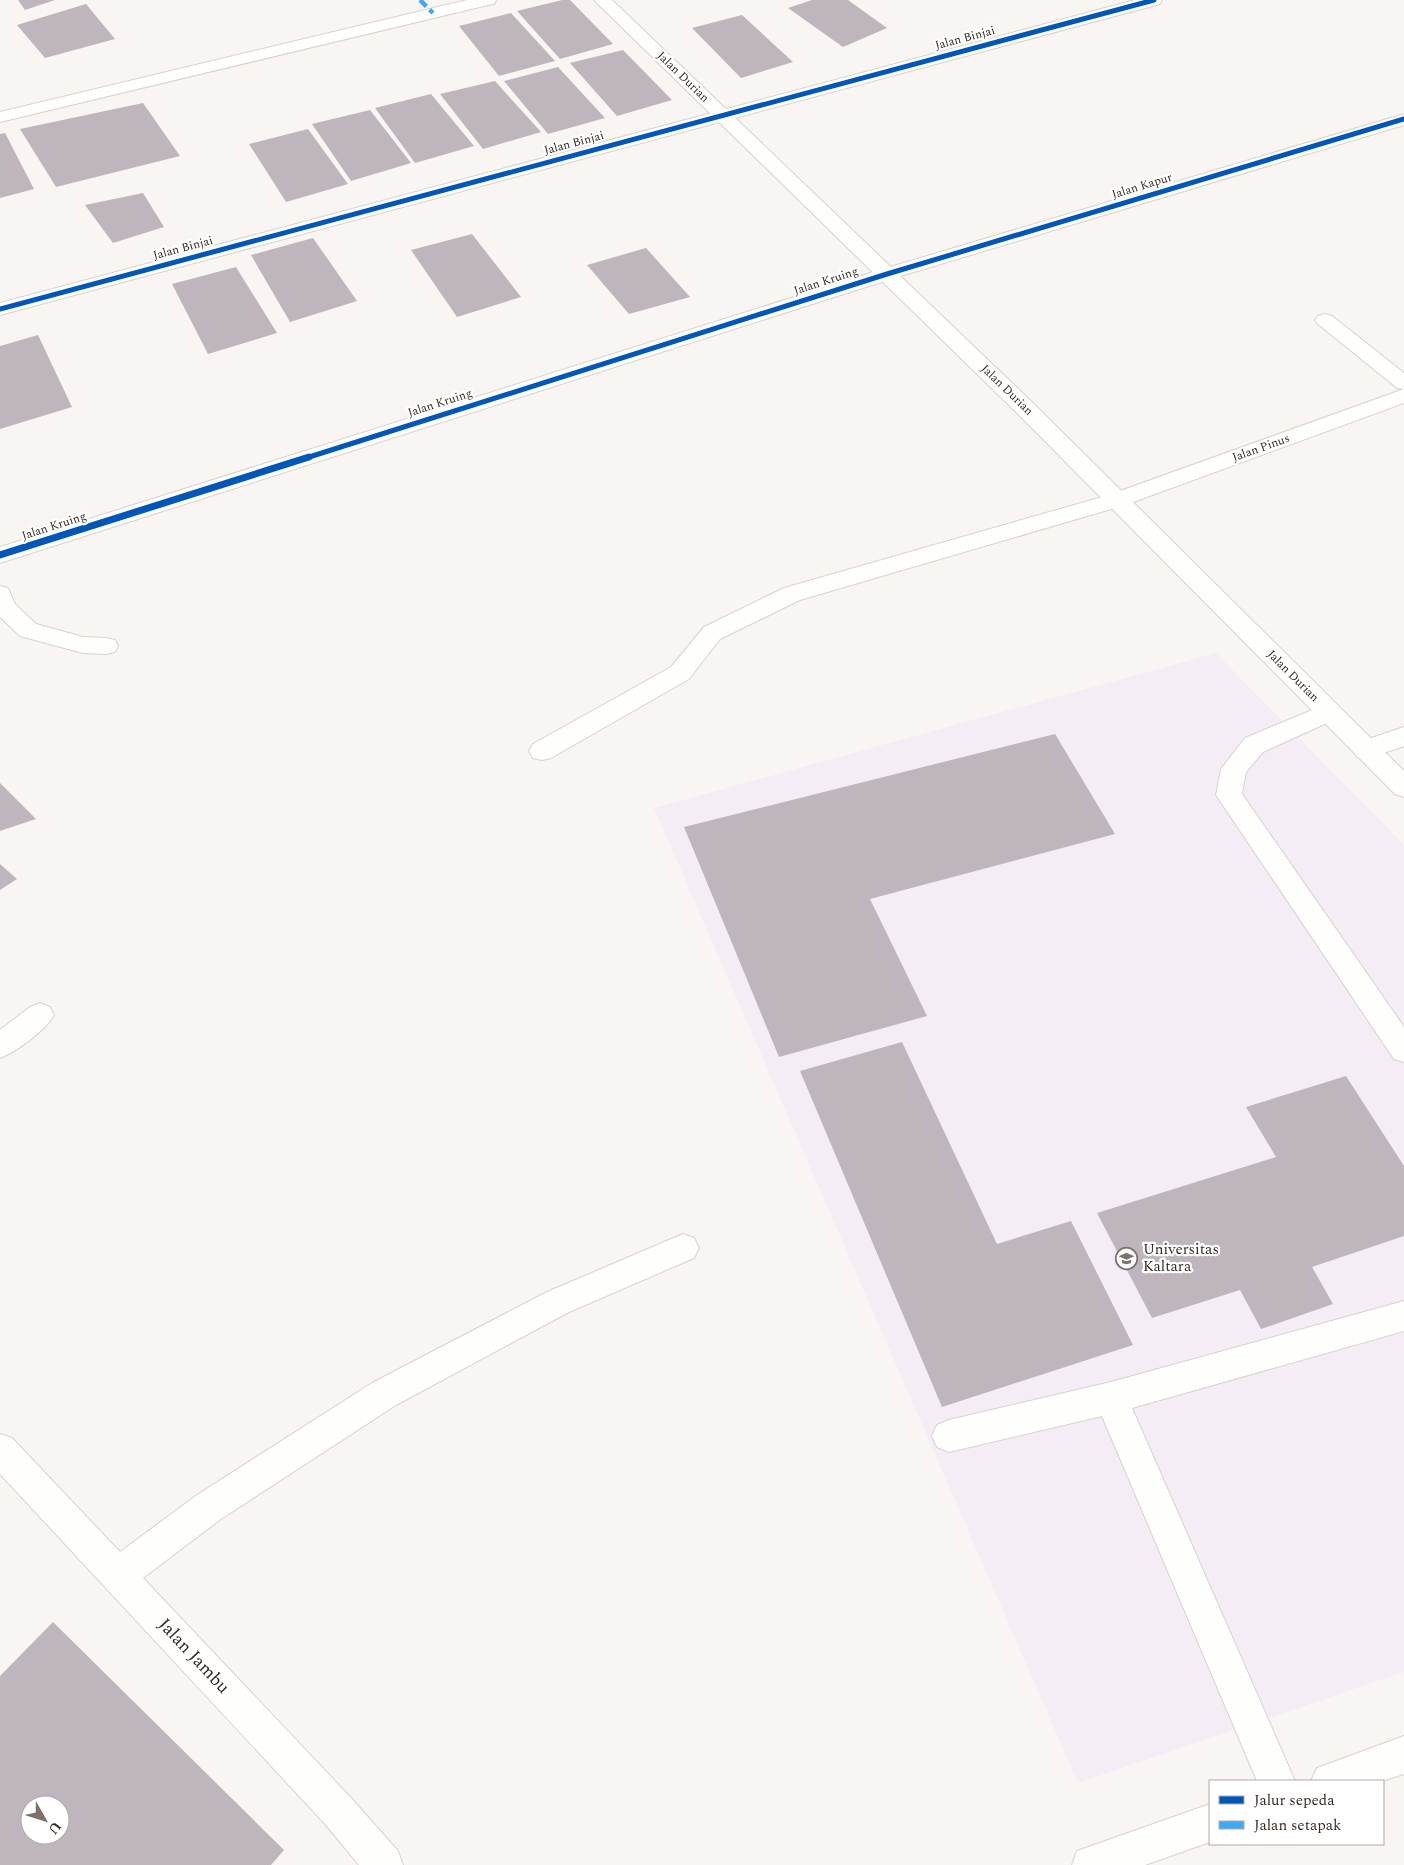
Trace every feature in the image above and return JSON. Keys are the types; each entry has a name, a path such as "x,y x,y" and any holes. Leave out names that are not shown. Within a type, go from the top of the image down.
{"main road":[{"path":"0,117 488,0"},
{"name":"Jalan Durian","path":"602,0 887,274 1117,500 1404,787"},
{"name":"Jalan Binjai","path":"0,309 722,114 1154,0"},
{"name":"Jalan Kapur","path":"887,274 1404,119"},
{"name":"Jalan Kruing","path":"0,555 887,274"},
{"path":"1325,320 1404,383"},
{"name":"Jalan Pinus","path":"542,751 680,673 712,633 792,594 1117,500 1404,396"},
{"path":"0,594 5,608 28,630 83,645 106,646"},
{"path":"1329,712 1254,745 1234,769 1229,795 1404,1050"},
{"path":"1366,750 1404,736"},
{"path":"0,1046 40,1015"},
{"path":"118,1575 209,1507 384,1394 558,1302 683,1248"},
{"path":"949,1436 1111,1398 1404,1316"},
{"path":"1111,1398 1276,1780"},
{"name":"Jalan Jambu","path":"0,1450 339,1812 384,1865"},
{"path":"1333,1780 1404,1755"},
{"path":"1091,1865 1209,1823"}],"shaded area":[{"name":"Universitas Kaltara","path":"1216,653 1404,845 1404,1672 1078,1783 654,808"}],"building":[{"path":"18,0 55,0 25,10"},
{"path":"562,0 570,0 613,44 560,59 517,11"},
{"path":"812,0 848,0 887,28 843,47 788,8"},
{"path":"86,4 115,39 45,58 17,25"},
{"path":"511,13 555,61 499,76 459,26"},
{"path":"742,15 793,62 741,78 692,28"},
{"path":"623,50 672,100 617,116 570,63"},
{"path":"558,67 605,118 548,134 504,81"},
{"path":"495,81 541,132 483,149 440,94"},
{"path":"431,94 474,146 415,163 375,108"},
{"path":"143,103 180,156 56,187 20,129"},
{"path":"370,110 411,163 351,181 312,124"},
{"path":"308,129 348,184 286,202 249,144"},
{"path":"5,133 34,189 0,198 0,134"},
{"path":"143,193 164,227 113,243 85,205"},
{"path":"472,234 521,297 457,317 411,250"},
{"path":"313,238 357,301 290,322 251,255"},
{"path":"646,248 690,297 629,314 587,265"},
{"path":"236,267 277,333 208,354 172,284"},
{"path":"38,335 72,407 0,429 0,346"},
{"path":"1055,734 1115,834 870,899 927,1016 779,1057 684,827"},
{"path":"0,783 36,819 0,831"},
{"path":"0,864 17,879 0,890"},
{"path":"902,1042 997,1244 1071,1221 1133,1345 942,1407 800,1071"},
{"path":"1346,1076 1404,1166 1404,1236 1312,1267 1333,1304 1261,1329 1240,1290 1152,1318 1097,1213 1276,1157 1246,1107"},
{"path":"53,1622 284,1850 271,1865 0,1865 0,1676"}],"marked path":[{"path":"420,0 433,13"}],"cycle path":[{"path":"0,309 1154,0"},
{"path":"0,555 887,274 1404,119"}],"place":[{"name":"Universitas Kaltara","path":"1127,1258"}]}
